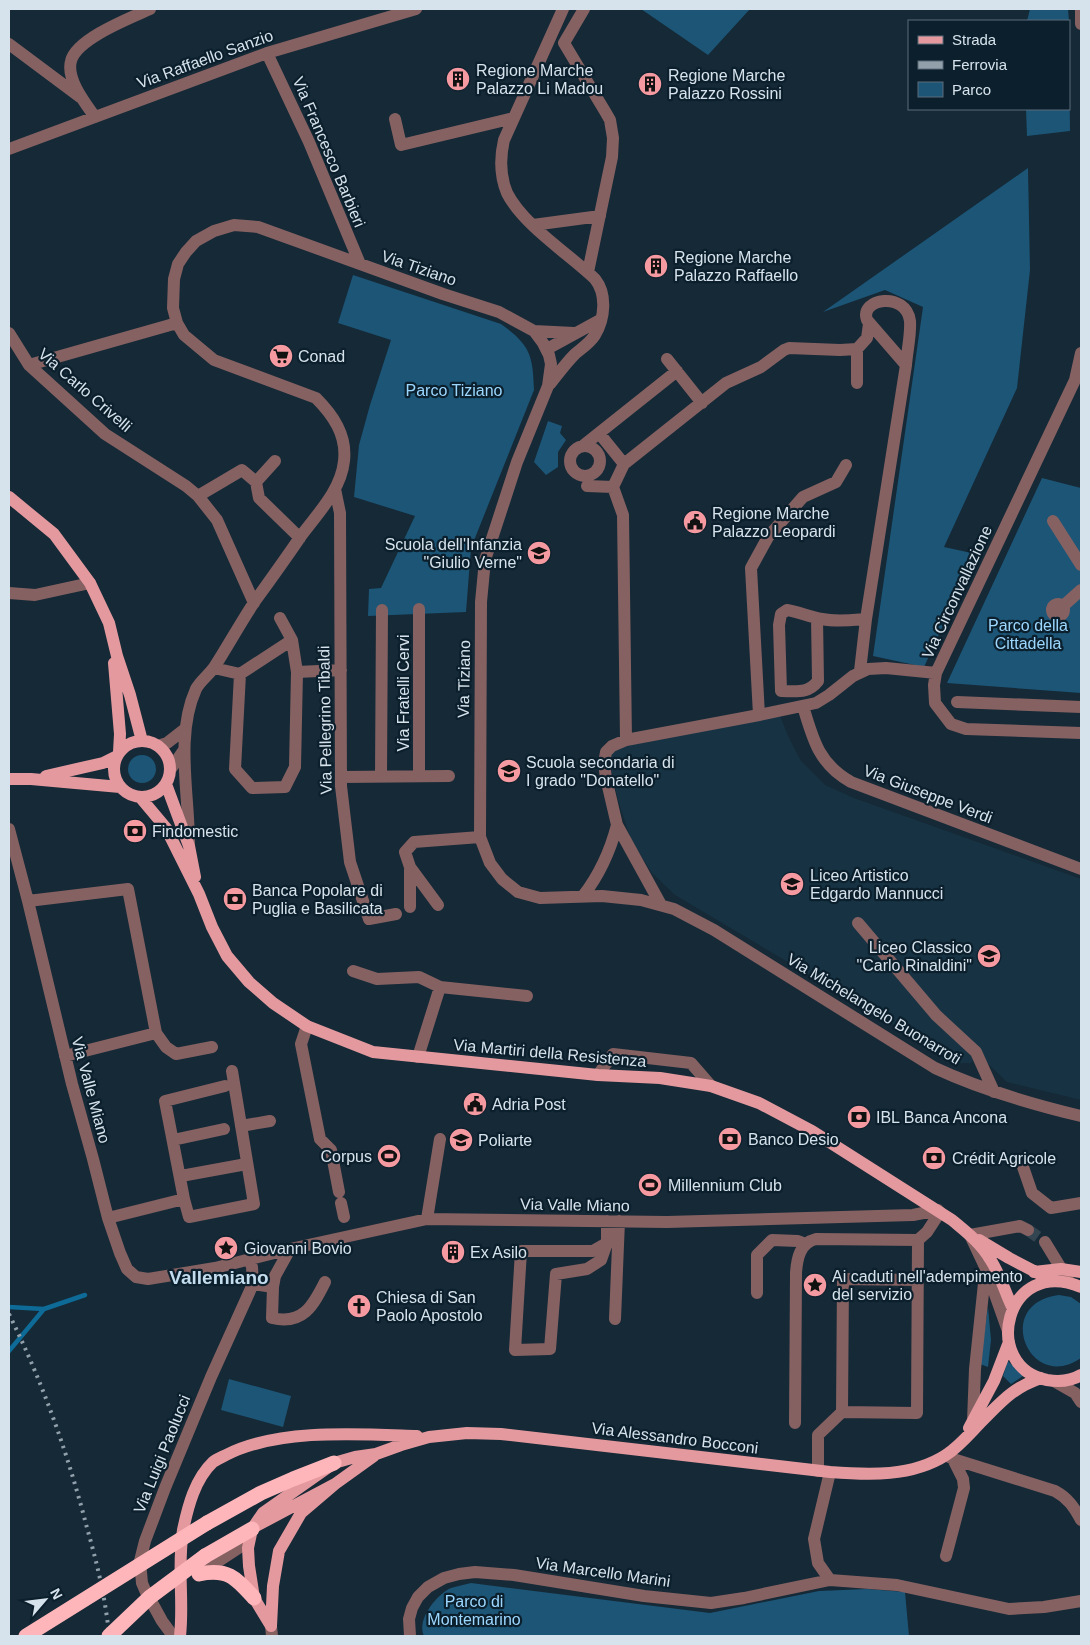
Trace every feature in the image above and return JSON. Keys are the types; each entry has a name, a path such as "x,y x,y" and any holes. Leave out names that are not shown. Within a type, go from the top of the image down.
{"highway":[{"path":"26,1636 207,1523 261,1493 334,1463"},
{"path":"109,1636 150,1597 205,1556 252,1529"},
{"path":"150,1597 200,1574 213,1571 229,1574 238,1580 254,1598"}],"main road":[{"path":"9,499 54,534 90,583 109,623 140,735 158,746 166,755 170,770 166,784 155,794 140,797 126,792 120,787 114,773 120,734 118,696 109,623"},
{"path":"31,779 103,763 118,754 140,735"},
{"path":"9,779 31,779 120,787"},
{"name":"Via Martiri della Resistenza","path":"166,784 188,846 199,894"},
{"name":"Via Martiri della Resistenza","path":"140,797 166,828 199,894 212,928 233,962 249,982 273,1003 307,1026 373,1052 598,1075 660,1078 711,1086 759,1104 812,1131 939,1211 970,1236"},
{"path":"970,1236 1034,1272 1054,1281 1076,1285"},
{"path":"970,1236 990,1257 1013,1309"},
{"path":"1034,1272 1061,1269 1081,1272"},
{"path":"963,1440 994,1381 1008,1336 1009,1320 1013,1309 1021,1297 1030,1290 1041,1284 1054,1281"},
{"path":"1008,1336 1016,1358 1024,1368 1041,1378 1054,1381 1066,1380 1081,1375"},
{"name":"Via Alessandro Bocconi","path":"334,1463 376,1454 430,1437 467,1433 501,1434 824,1472 871,1475 893,1473 950,1457 963,1440 1010,1393 1041,1378"},
{"path":"180,1636 179,1565 183,1531 197,1484 215,1460 248,1445 291,1436 367,1434 430,1437"},
{"name":"Via Alessandro Bocconi","path":"252,1529 335,1484 376,1454"},
{"path":"271,1631 254,1598 248,1548 252,1529 263,1513 334,1463"},
{"path":"271,1631 273,1586 279,1551 301,1513 335,1484"}],"street":[{"path":"95,117 82,98 72,78 70,62 75,51 96,35 150,9"},
{"name":"Via Raffaello Sanzio","path":"9,149 267,53 416,9"},
{"path":"548,386 574,355 593,337 600,320 603,304 601,289 588,272 533,225 517,208 507,192 502,173 501,156 504,140 563,9"},
{"path":"584,9 564,43 606,112 612,129 613,146 588,272"},
{"path":"1081,9 1081,24"},
{"path":"9,44 82,98"},
{"name":"Via Francesco Barbieri","path":"267,53 309,142 360,264"},
{"path":"395,119 401,145 514,118"},
{"path":"533,225 600,216"},
{"name":"Via Tiziano","path":"188,846 189,816 184,750 185,727 196,688 214,668 254,603 335,489 344,461 343,442 337,422 327,409 310,395 236,370 214,360 184,335 177,323 173,308 174,279 178,264 186,252 196,241 234,225 258,227 499,312 534,331 548,352 551,370 548,386 518,462 485,560 481,602 480,837 490,863 502,878 518,892 540,898 602,896 641,900 660,905"},
{"path":"860,671 866,619 906,364 910,320 903,307 892,301 878,302 869,308 865,314 869,324 906,364"},
{"path":"548,352 574,333 600,320"},
{"path":"29,365 177,323"},
{"path":"857,383 857,349 867,338 869,324"},
{"path":"534,331 574,333"},
{"name":"Via Carlo Crivelli","path":"9,332 29,365 105,434 186,486 198,496 217,520 254,603"},
{"path":"626,740 623,515 613,486 624,464 726,383 761,367 789,348 857,349"},
{"path":"548,352 561,357 574,355"},
{"name":"Via Circonvallazione","path":"1081,353 1075,380 936,673 934,685 935,703 951,724 966,729 1081,733"},
{"path":"668,359 702,402"},
{"path":"613,486 592,482 573,471 570,467 569,458 571,453 579,446 584,445 677,371"},
{"path":"599,433 624,464"},
{"path":"584,445 594,448 600,457 599,467 592,482"},
{"path":"256,482 275,461"},
{"path":"759,715 751,568 768,537 803,496 836,482 846,465"},
{"path":"198,496 242,470 256,482 259,498 300,538"},
{"name":"Via Pellegrino Tibaldi","path":"335,489 340,512 341,777 350,862 369,919 396,914"},
{"path":"1053,521 1081,565"},
{"path":"9,593 35,595 90,583"},
{"path":"1062,607 1081,590"},
{"name":"Via Fratelli Cervi","path":"419,609 419,776"},
{"name":"Via Fratelli Cervi","path":"381,777 382,610"},
{"path":"817,618 818,681 813,688 806,691 781,691 779,625 781,614 788,610 817,618 824,620 866,619"},
{"path":"240,674 235,769 252,788 285,787 295,767 297,672 292,640 280,618"},
{"path":"214,668 240,674 292,640"},
{"path":"660,905 617,825 604,770 604,757 612,746 626,740 759,715 823,700 860,671 886,668 936,673"},
{"path":"297,672 340,670"},
{"path":"957,702 1081,707"},
{"name":"Via Giuseppe Verdi","path":"803,706 818,751 829,766 845,779 867,790 1081,869"},
{"path":"158,746 167,743 185,727"},
{"path":"170,770 184,750"},
{"path":"341,777 449,776"},
{"path":"583,896 592,886 605,862 617,825"},
{"name":"Via Valle Miano","path":"10,836 108,1218 127,1269 136,1277 148,1279 215,1268 305,1246 345,1226 428,1219 667,1222 913,1215 939,1211"},
{"path":"410,907 410,867 405,852 414,842 480,837"},
{"path":"410,867 438,904"},
{"path":"28,901 128,890 156,1033 166,1048 176,1054 212,1047"},
{"name":"Via Michelangelo Buonarroti","path":"660,905 714,930 935,1068 994,1092 1039,1106 1081,1116"},
{"path":"858,923 936,1015 976,1052 994,1092"},
{"path":"353,971 377,979 419,976 440,988 526,996"},
{"path":"418,1058 440,988"},
{"path":"307,1026 301,1044 320,1139 330,1150 345,1226"},
{"path":"65,1056 156,1033"},
{"path":"598,1075 614,1054 692,1062 711,1086"},
{"path":"225,1086 165,1101 189,1217 254,1204 232,1071"},
{"path":"241,1126 270,1121"},
{"path":"173,1140 224,1130"},
{"path":"428,1219 440,1139"},
{"path":"181,1176 241,1165"},
{"path":"1023,1167 1032,1193 1051,1208 1081,1203"},
{"path":"108,1218 184,1199"},
{"path":"795,1423 797,1262 801,1251 806,1244 813,1240 822,1239 918,1240 927,1232 939,1211"},
{"path":"756,1293 757,1255 772,1240 772,1218"},
{"path":"607,1243 593,1251 521,1251 515,1350 550,1350 556,1274 587,1269 601,1260 607,1243 613,1221"},
{"path":"613,1221 615,1319"},
{"path":"1008,1336 986,1269 970,1236 1020,1226 1028,1230"},
{"path":"772,1240 798,1241 806,1244"},
{"path":"830,1580 818,1562 814,1539 824,1472 818,1435 842,1412 917,1413 918,1240"},
{"path":"1045,1242 1061,1269 1076,1285"},
{"path":"290,1249 275,1276 272,1318 279,1320 294,1318 307,1312 325,1282"},
{"path":"249,1259 252,1267 253,1284 273,1287"},
{"path":"973,1421 975,1369 986,1269"},
{"path":"842,1412 843,1279 918,1280"},
{"name":"Via Luigi Paolucci","path":"173,1636 162,1621 145,1590 142,1583 140,1561 145,1541 165,1488 210,1377 253,1284"},
{"path":"1054,1381 1075,1393 1081,1402"},
{"path":"950,1457 1064,1495 1072,1504 1081,1520"},
{"path":"946,1556 964,1488 963,1479 950,1457"},
{"path":"200,1574 244,1545 252,1529"},
{"name":"Via Marcello Marini","path":"410,1636 409,1619 412,1608 418,1597 428,1587 444,1578 459,1574 488,1572 644,1596 710,1603 830,1580 897,1585 1009,1609 1044,1607 1081,1601"}],"shaded area":[{"name":"Liceo Artistico Edgardo Mannucci","path":"779,713 801,761 825,785 854,798 1081,879 1081,1100 1007,1082 977,1053 971,1063 958,1063 675,895 652,873 631,840 618,800 610,764 611,749"}],"green space":[{"path":"641,9 750,9 708,55"},
{"path":"1030,9 1068,9 1069,20 1027,20"},
{"path":"1026,110 1070,110 1070,131 1027,136"},
{"path":"1028,168 1030,270 1017,388 944,547 976,554 924,667 873,656 923,307 885,290 823,312"},
{"name":"Parco Tiziano","path":"353,275 501,324 511,331 524,345 531,359 534,390 471,548 466,612 368,616 369,589 381,588 415,516 354,497 359,445 391,340 338,323"},
{"path":"548,421 562,426 560,433 566,440 558,452 558,467 546,475 534,462"},
{"name":"Parco della Cittadella","path":"1042,478 1081,488 1081,693 947,683"},
{"path":"142,755 152,759 156,769 152,779 142,783 132,779 128,769 132,759"},
{"path":"1059,1295 1071,1297 1081,1304 1081,1358 1062,1366 1046,1364 1034,1356 1025,1343 1023,1328 1027,1313 1039,1301"},
{"path":"988,1307 991,1340 988,1367 980,1364"},
{"path":"1008,1361 1023,1376 1011,1384 1003,1376"},
{"path":"229,1379 291,1396 283,1427 221,1410"},
{"name":"Parco di Montemarino","path":"471,1583 710,1613 819,1591 867,1589 905,1592 909,1636 424,1636 422,1630 425,1615 434,1602 445,1591"}],"waterway":[{"path":"9,1307 44,1309 85,1295"},
{"path":"9,1351 44,1309"}],"tunnel":[{"path":"1028,1230 1045,1242"}],"railway":[{"path":"9,1314 44,1393 72,1473 98,1568 109,1636"}],"place":[{"name":"Regione Marche Palazzo Li Madou","path":"458,79"},
{"name":"Regione Marche Palazzo Rossini","path":"650,84"},
{"name":"Regione Marche Palazzo Raffaello","path":"656,266"},
{"name":"Conad","path":"281,356"},
{"name":"Regione Marche Palazzo Leopardi","path":"695,522"},
{"name":"Scuola dell'Infanzia \"Giulio Verne\"","path":"539,553"},
{"name":"Scuola secondaria di I grado \"Donatello\"","path":"509,771"},
{"name":"Findomestic","path":"135,831"},
{"name":"Liceo Artistico Edgardo Mannucci","path":"792,884"},
{"name":"Banca Popolare di Puglia e Basilicata","path":"235,899"},
{"name":"Liceo Classico \"Carlo Rinaldini\"","path":"989,956"},
{"name":"Adria Post","path":"475,1104"},
{"name":"IBL Banca Ancona","path":"859,1117"},
{"name":"Banco Desio","path":"730,1139"},
{"name":"Poliarte","path":"461,1140"},
{"name":"Corpus","path":"389,1156"},
{"name":"Crédit Agricole","path":"934,1158"},
{"name":"Millennium Club","path":"650,1185"},
{"name":"Giovanni Bovio","path":"226,1248"},
{"name":"Ex Asilo","path":"453,1252"},
{"name":"Ai caduti nell'adempimento del servizio","path":"815,1285"},
{"name":"Chiesa di San Paolo Apostolo","path":"359,1306"}],"district":[{"name":"Vallemiano","path":"219,1277"}]}
